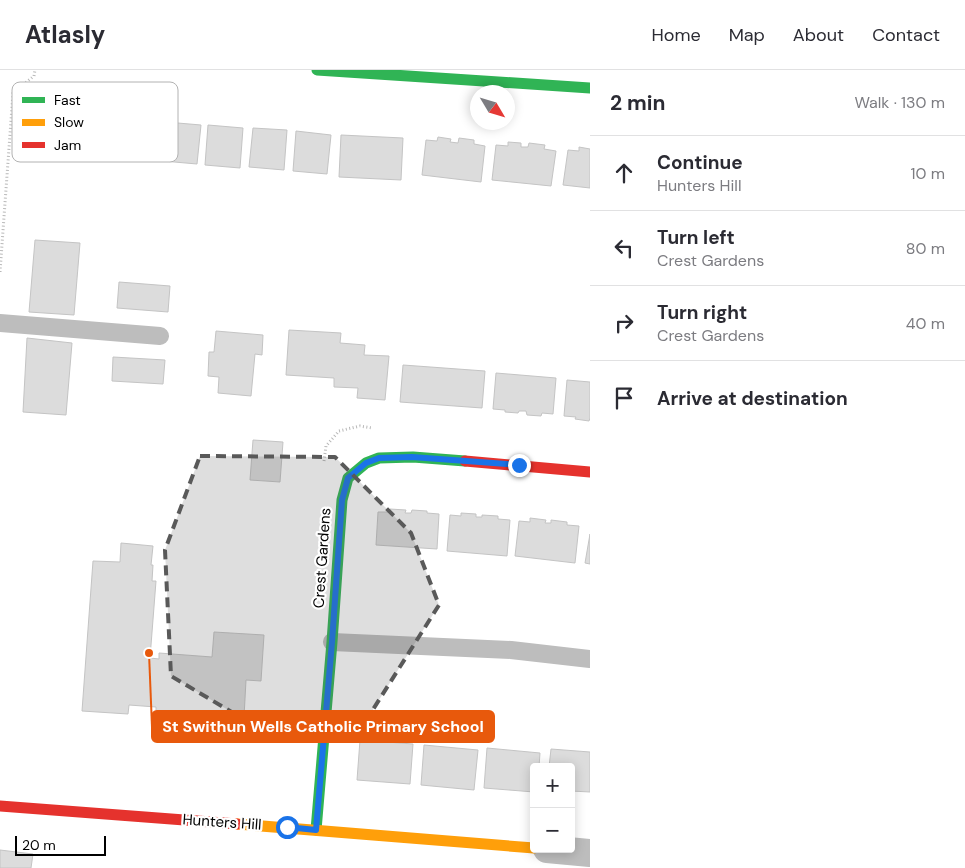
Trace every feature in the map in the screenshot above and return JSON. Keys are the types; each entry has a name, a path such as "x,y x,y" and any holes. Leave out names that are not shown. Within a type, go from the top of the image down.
{"street":[{"path":"317,70 411,73 434,77 590,88"},
{"name":"Crest Gardens","path":"316,830 342,500 348,478 366,463 379,458 412,457 590,472"},
{"name":"Hunters Hill","path":"0,806 530,848"},
{"path":"575,852 590,853"}],"lane":[{"path":"0,323 160,336"},
{"path":"332,642 511,650 590,659"}],"path":[{"path":"27,82 34,76 35,70"},
{"path":"0,272 12,107"},
{"path":"324,466 326,446 339,432 360,426 379,429"}],"highlighted area":[{"path":"200,456 335,457 411,533 439,605 367,719 267,733 171,676 165,550"}],"building":[{"path":"178,123 201,125 197,164 174,162 178,162"},
{"path":"208,125 243,128 240,168 205,165"},
{"path":"253,128 287,130 284,170 249,167"},
{"path":"296,131 331,135 327,174 293,171"},
{"path":"341,135 403,138 401,180 339,177"},
{"path":"438,137 451,139 450,142 458,143 459,138 474,140 474,144 485,146 481,182 422,175 426,140 437,141"},
{"path":"508,142 521,143 521,147 528,147 529,143 545,145 544,149 556,151 551,186 492,180 496,145 508,146"},
{"path":"579,147 590,149 590,188 563,185 568,150 579,151"},
{"path":"35,240 80,243 74,315 29,312"},
{"path":"119,282 170,286 168,312 117,308"},
{"path":"289,330 341,333 340,343 365,345 364,355 389,356 385,400 357,398 358,388 334,387 334,378 286,375"},
{"path":"216,331 263,335 262,355 255,354 251,396 218,393 219,377 208,376 209,352 214,352"},
{"path":"27,338 72,343 66,415 23,412"},
{"path":"113,357 165,360 163,384 112,381"},
{"path":"403,365 485,371 482,408 400,402"},
{"path":"496,373 556,378 553,414 542,413 541,416 527,415 526,411 519,411 518,413 493,409"},
{"path":"567,380 590,382 589,421 564,416"},
{"path":"253,440 283,442 280,482 250,480"},
{"path":"390,509 406,510 405,513 411,513 412,510 439,514 437,549 376,545 378,512 389,512"},
{"path":"461,513 476,514 476,517 482,517 482,515 498,516 498,519 510,520 507,556 447,551 450,515 461,516"},
{"path":"530,518 546,520 545,523 551,523 551,520 567,522 567,525 579,526 575,563 515,556 519,521 530,522"},
{"path":"590,534 590,564 585,563"},
{"path":"121,543 153,546 152,581 156,581 150,658 159,659 159,653 212,657 214,632 264,635 261,681 246,680 244,717 225,716 224,722 156,717 156,707 129,705 128,714 82,711 93,561 120,562"},
{"path":"360,740 413,744 410,784 357,780"},
{"path":"424,745 478,750 474,790 421,785"},
{"path":"487,748 540,753 539,763 530,763 530,792 484,788"},
{"path":"551,749 590,752 590,792 575,791 575,763 549,763"},
{"path":"0,850 33,854 31,868 0,868"}],"traffic: fast":[{"path":"317,70 590,88"},
{"path":"316,830 342,500 348,478 366,463 379,458 413,457 465,461"}],"traffic: slow":[{"path":"237,824 530,848"}],"traffic: jam":[{"path":"465,461 590,472"},
{"path":"0,806 237,824"}],"place":[{"name":"St Swithun Wells Catholic Primary School","path":"149,653"}],"route":[{"path":"287,827 316,830 342,500 348,478 366,463 379,458 412,457 519,465"}]}
